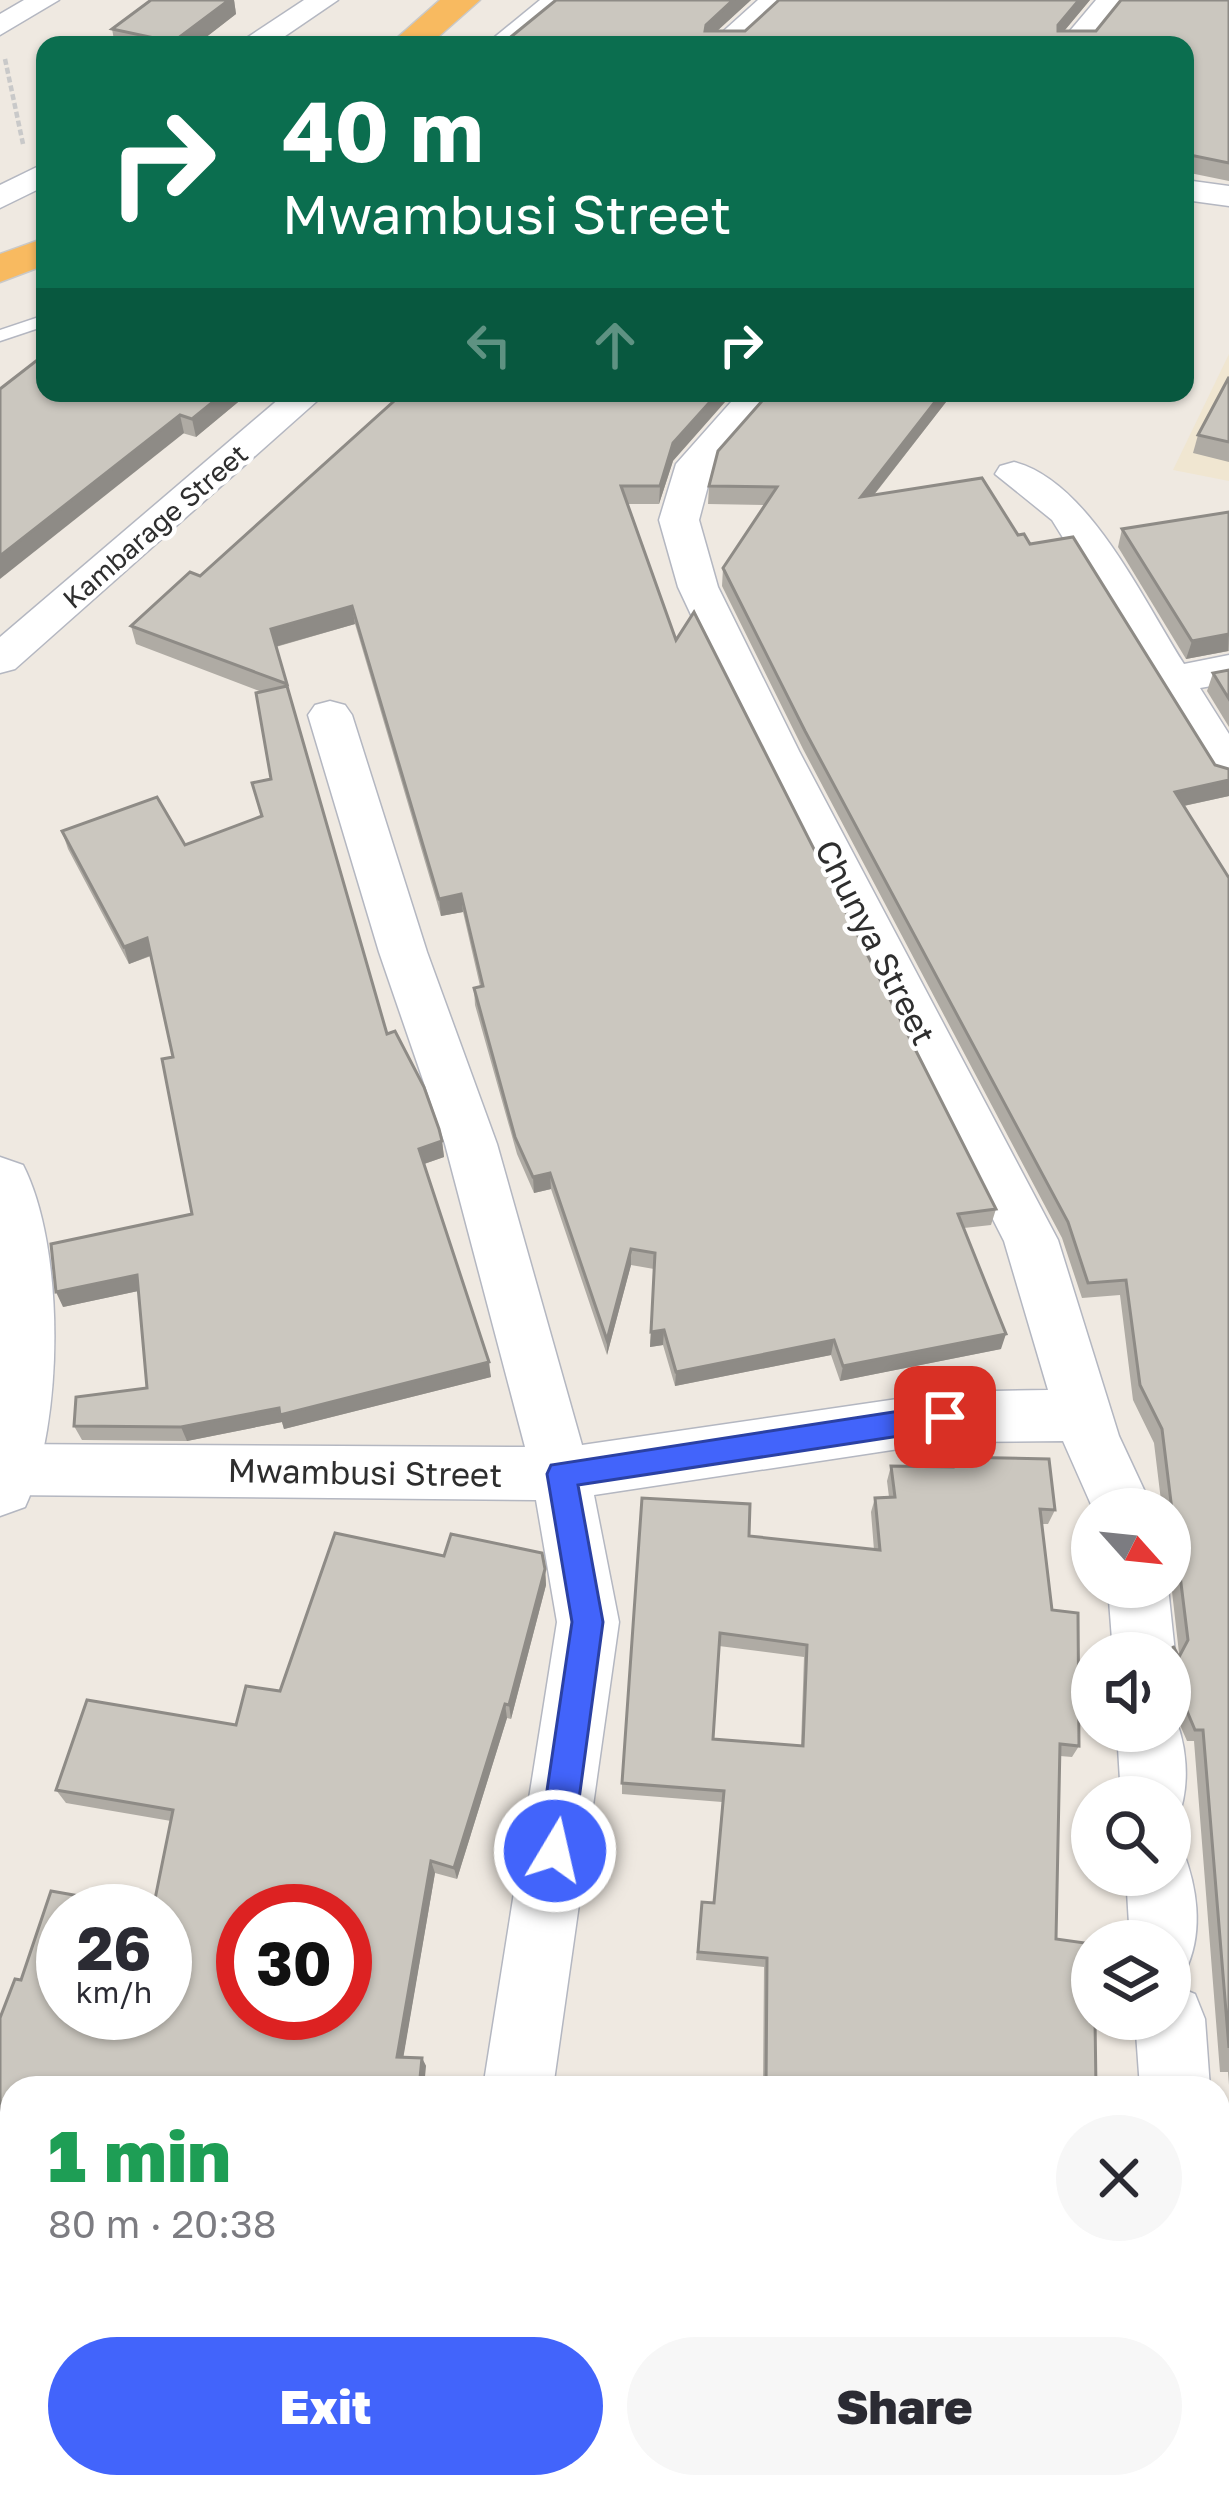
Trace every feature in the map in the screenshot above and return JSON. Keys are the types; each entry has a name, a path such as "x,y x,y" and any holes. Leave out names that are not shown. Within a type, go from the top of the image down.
{"highway":[{"path":"418,36 462,0"},
{"path":"0,269 36,254"}],"street":[{"path":"0,26 45,0"},
{"path":"266,36 324,0"},
{"path":"733,36 775,0"},
{"path":"1081,36 1112,0"},
{"path":"1194,191 1229,196"},
{"name":"Kambarage Street","path":"0,658 298,402"},
{"name":"Chunya Street","path":"751,402 695,464 679,520 698,587 777,751 1031,1240 1083,1415 1114,1488"},
{"path":"1015,474 1067,512 1229,769"},
{"path":"1170,680 1229,669"},
{"path":"330,715 403,952 471,1144 561,1474 587,1622 520,2076"},
{"path":"0,1184 14,1238 20,1324 2,1476"},
{"name":"Mwambusi Street","path":"2,1476 561,1474 945,1417 1083,1415"},
{"path":"1171,2040 1173,2076"}],"lane":[{"path":"504,36 549,0"},
{"path":"0,336 36,323"}],"path":[{"path":"0,40 16,94 24,185"}],"shaded area":[{"path":"1229,354 1229,481 1173,470"}],"building":[{"path":"151,0 229,0 181,36 145,36 112,29"},
{"path":"556,0 733,0 705,31 745,31 779,0 1079,0 1058,31 1096,31 1121,0 1229,0 1229,163 1194,156 1194,36 512,36"},
{"path":"36,361 36,402 213,402 192,419 180,415 0,556 0,389"},
{"path":"1229,377 1229,442 1198,435"},
{"path":"393,402 710,402 673,443 660,486 621,486 676,640 694,612 996,1209 958,1214 1006,1334 843,1366 834,1340 676,1372 664,1330 651,1332 655,1253 631,1249 607,1340 550,1173 533,1177 515,1137 474,988 483,986 461,894 439,899 352,606 271,629 287,684 131,626 190,572 200,576"},
{"path":"761,402 935,402 861,497 982,478 1018,535 1024,534 1030,544 1073,537 1215,765 1229,769 1229,780 1175,792 1229,878 1229,2048 1203,1730 1195,1730 1191,1720 1191,1632 1187,1632 1184,1608 1191,1608 1191,1488 1169,1488 1162,1429 1140,1385 1126,1280 1088,1283 1068,1222 723,568 777,487 709,486 718,451"},
{"path":"1229,512 1229,634 1192,641 1122,529"},
{"path":"1229,670 1229,699 1213,673"},
{"path":"287,686 387,1034 395,1031 439,1129 442,1141 419,1149 489,1362 280,1415 279,1408 181,1427 74,1426 76,1397 147,1388 137,1275 56,1292 51,1244 192,1214 162,1059 173,1057 147,938 124,947 62,831 157,797 185,845 262,816 252,783 271,779 256,693"},
{"path":"952,1457 1049,1459 1055,1510 1040,1509 1052,1610 1078,1613 1078,1632 1071,1632 1071,1745 1060,1744 1056,1939 1071,1941 1071,2040 1095,2040 1096,2076 766,2076 767,1958 698,1952 702,1902 714,1903 724,1791 622,1783 642,1498 750,1504 749,1536 880,1550 875,1498 895,1497 891,1466 953,1467","holes":["720,1633 807,1645 803,1746 713,1739"]},
{"path":"335,1533 444,1556 451,1534 542,1553 545,1569 509,1705 505,1704 454,1868 431,1861 397,2057 422,2058 420,2076 0,2076 0,2018 15,1979 21,1980 36,1936 36,2040 192,2040 192,1884 158,1884 173,1810 56,1790 87,1700 236,1725 246,1686 280,1691"}],"route":[{"path":"555,1851 587,1622 561,1474 945,1417"}]}
